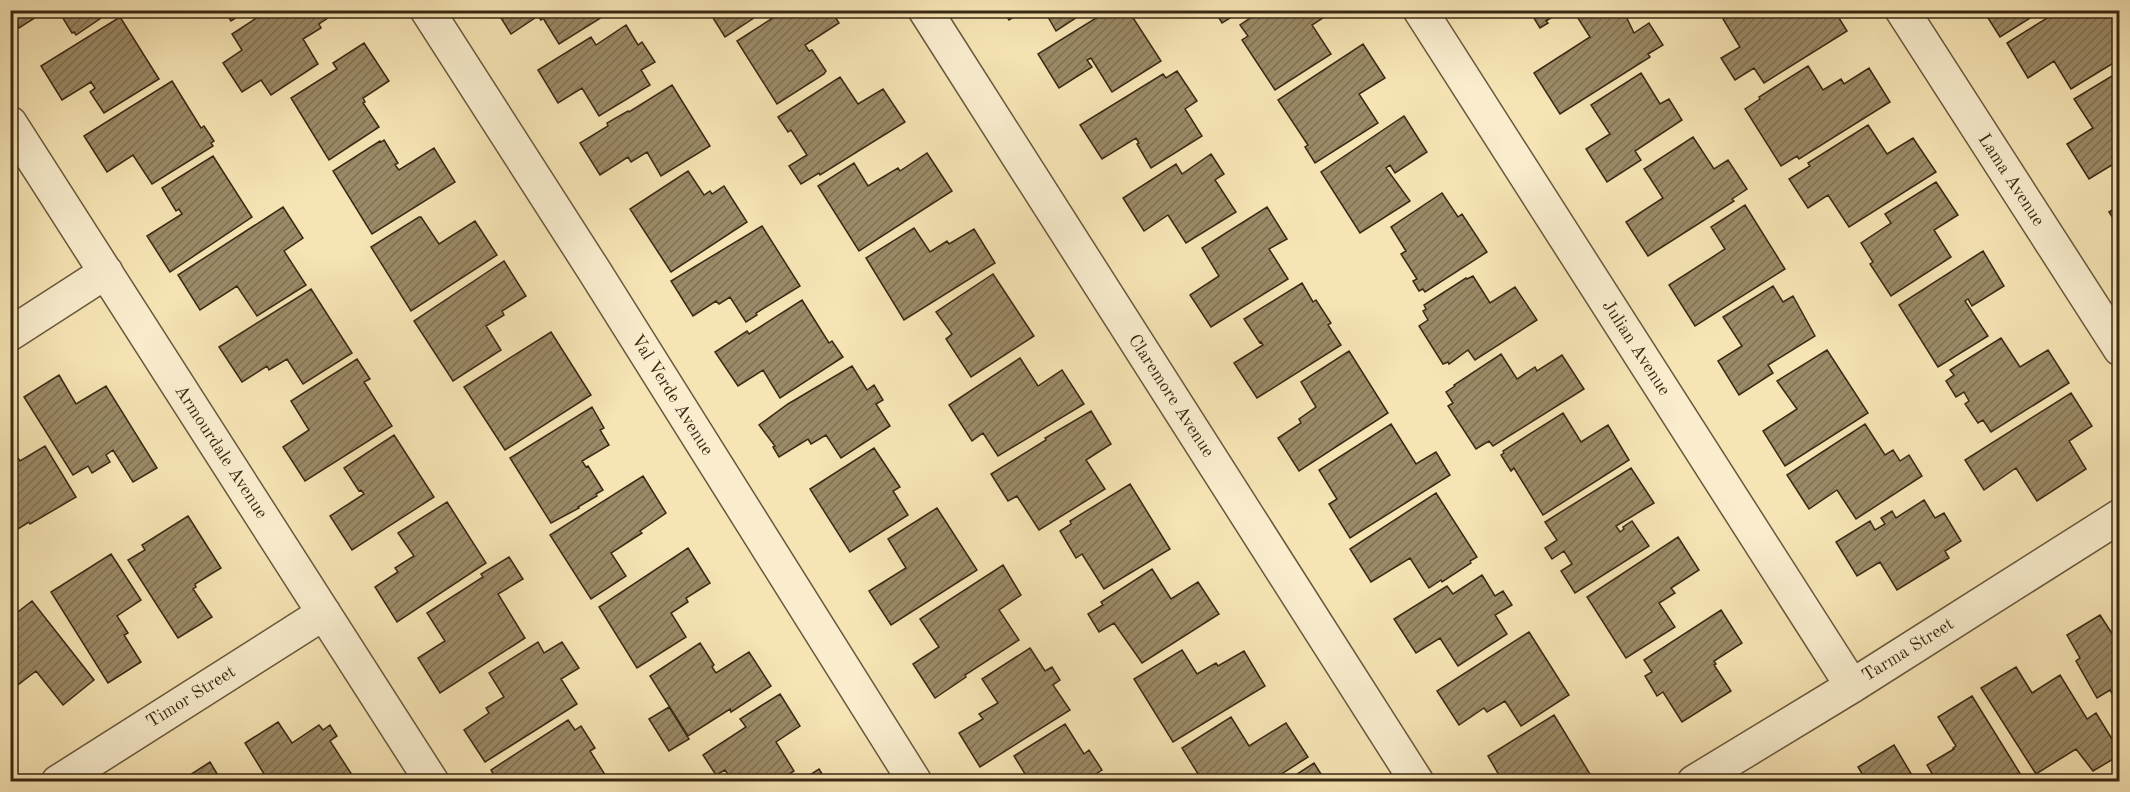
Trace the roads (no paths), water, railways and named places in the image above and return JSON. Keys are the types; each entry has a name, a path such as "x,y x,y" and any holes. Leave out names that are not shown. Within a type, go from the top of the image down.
{"street":[{"name":"Val Verde Avenue","path":"428,10 915,782"},
{"name":"Claremore Avenue","path":"924,10 1417,782"},
{"name":"Julian Avenue","path":"1420,10 1852,686"},
{"name":"Lama Avenue","path":"1902,10 2120,349"},
{"name":"Armourdale Avenue","path":"10,123 432,782"},
{"path":"10,334 106,272"},
{"name":"Tarma Street","path":"1694,782 1852,686 2120,516"},
{"name":"Timor Street","path":"58,782 324,613"}]}
